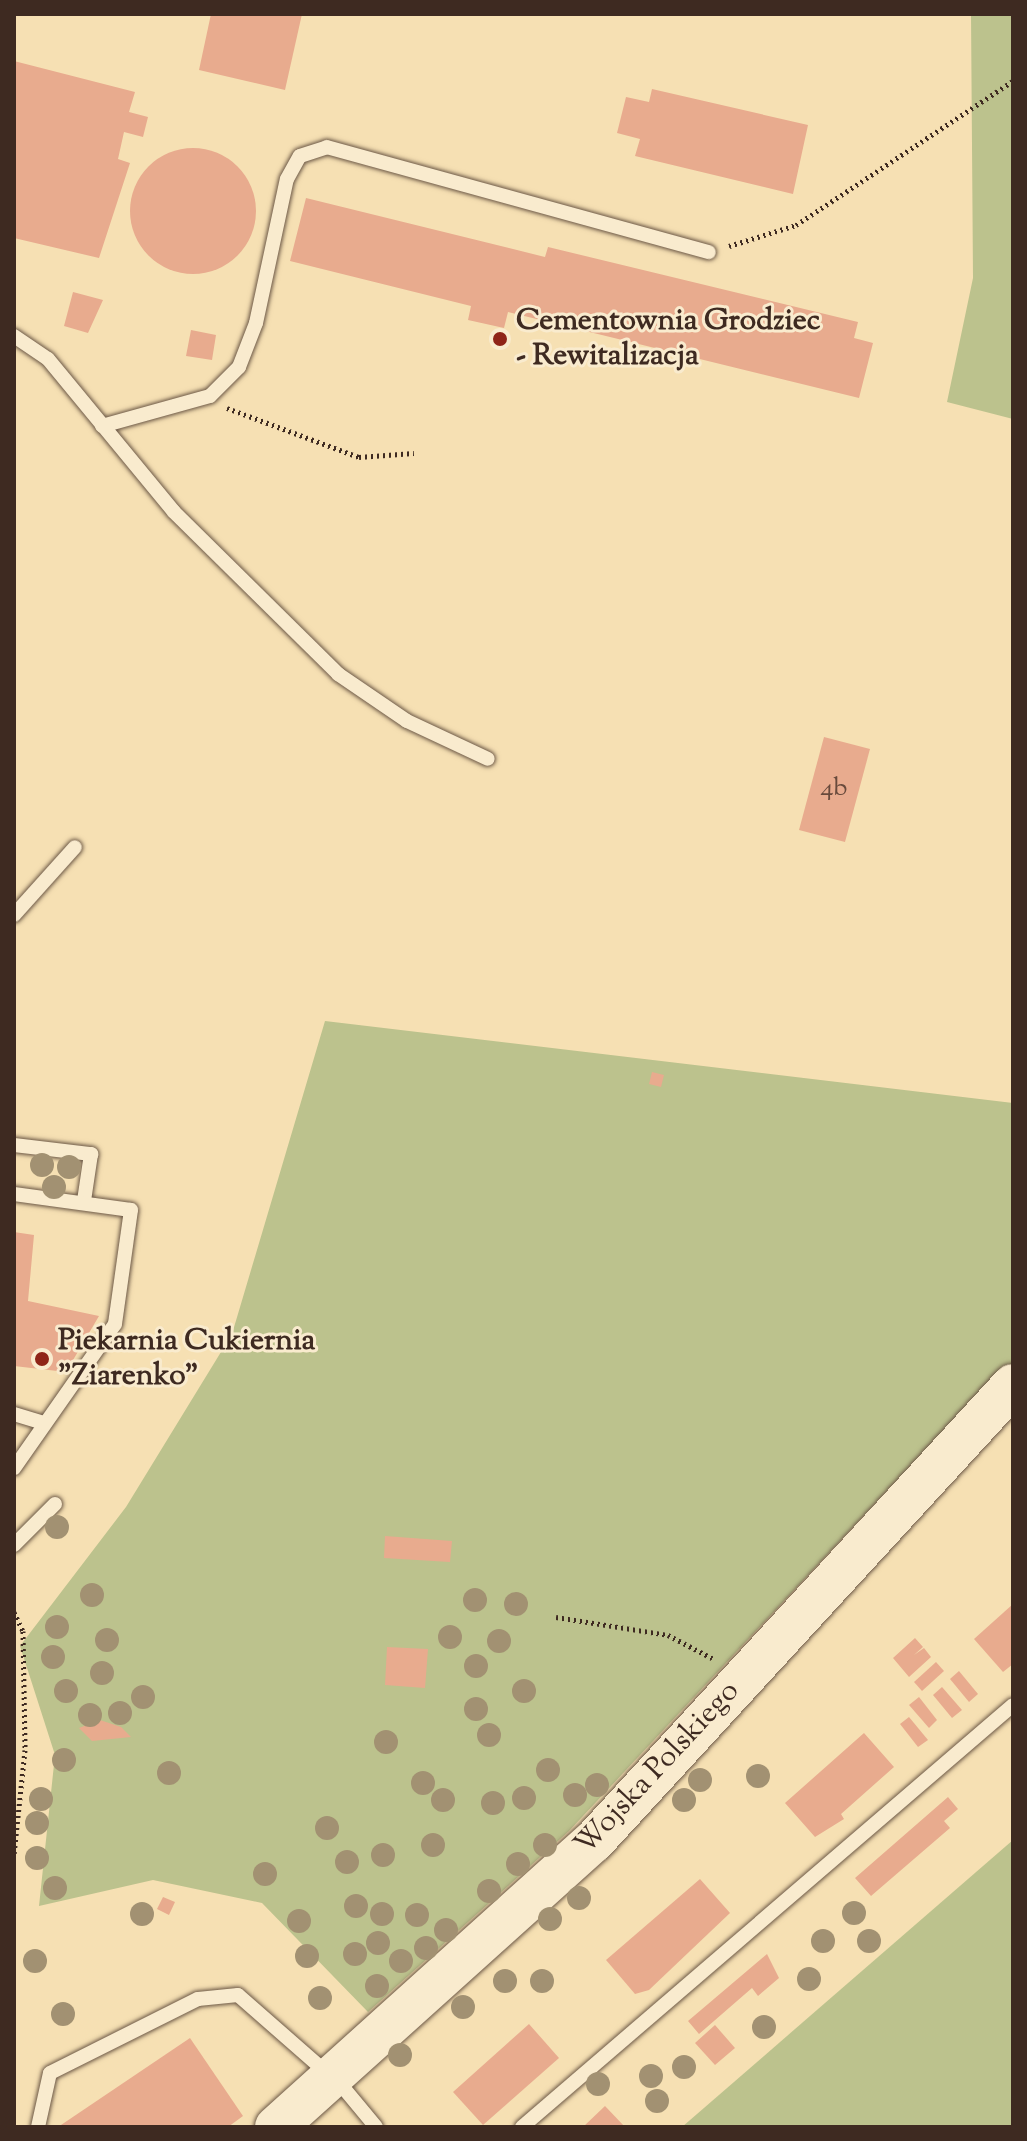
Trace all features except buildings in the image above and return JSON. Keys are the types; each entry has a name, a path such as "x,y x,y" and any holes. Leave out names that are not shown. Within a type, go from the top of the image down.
{"street":[{"name":"Wojska Polskiego","path":"276,2127 335,2079 594,1841 1013,1385"}],"lane":[{"path":"102,426 210,396 239,367 256,323 287,179 300,156 327,147 709,252"},
{"path":"14,336 48,359 174,512 338,674 407,721 488,759"},
{"path":"14,915 75,847"},
{"path":"14,1145 91,1154 84,1201"},
{"path":"14,1194 84,1201 131,1210 125,1287 115,1324 14,1468"},
{"path":"14,1414 44,1423"},
{"path":"14,1545 55,1504"},
{"path":"522,2127 1013,1705"},
{"path":"38,2127 50,2073 198,1999 238,1995 335,2079 376,2127"}],"path":[{"path":"709,252 796,225 1013,81"},
{"path":"210,396 237,416 359,457 414,453"},
{"path":"14,1612 23,1631 25,1750 14,1854"},
{"path":"556,1617 668,1635 745,1676"}],"green space":[{"path":"971,14 1013,14 1013,419 947,402 973,278"},
{"path":"325,1021 1013,1103 1013,1367 982,1389 569,1831 368,2012 262,1903 153,1880 39,1906 55,1755 20,1646 126,1507 232,1334"},
{"path":"1013,1840 1013,2127 682,2127"}],"place":[{"name":"Cementownia Grodziec - Rewitalizacja","path":"500,339"},
{"name":"Piekarnia Cukiernia \"Ziarenko\"","path":"42,1359"}]}
